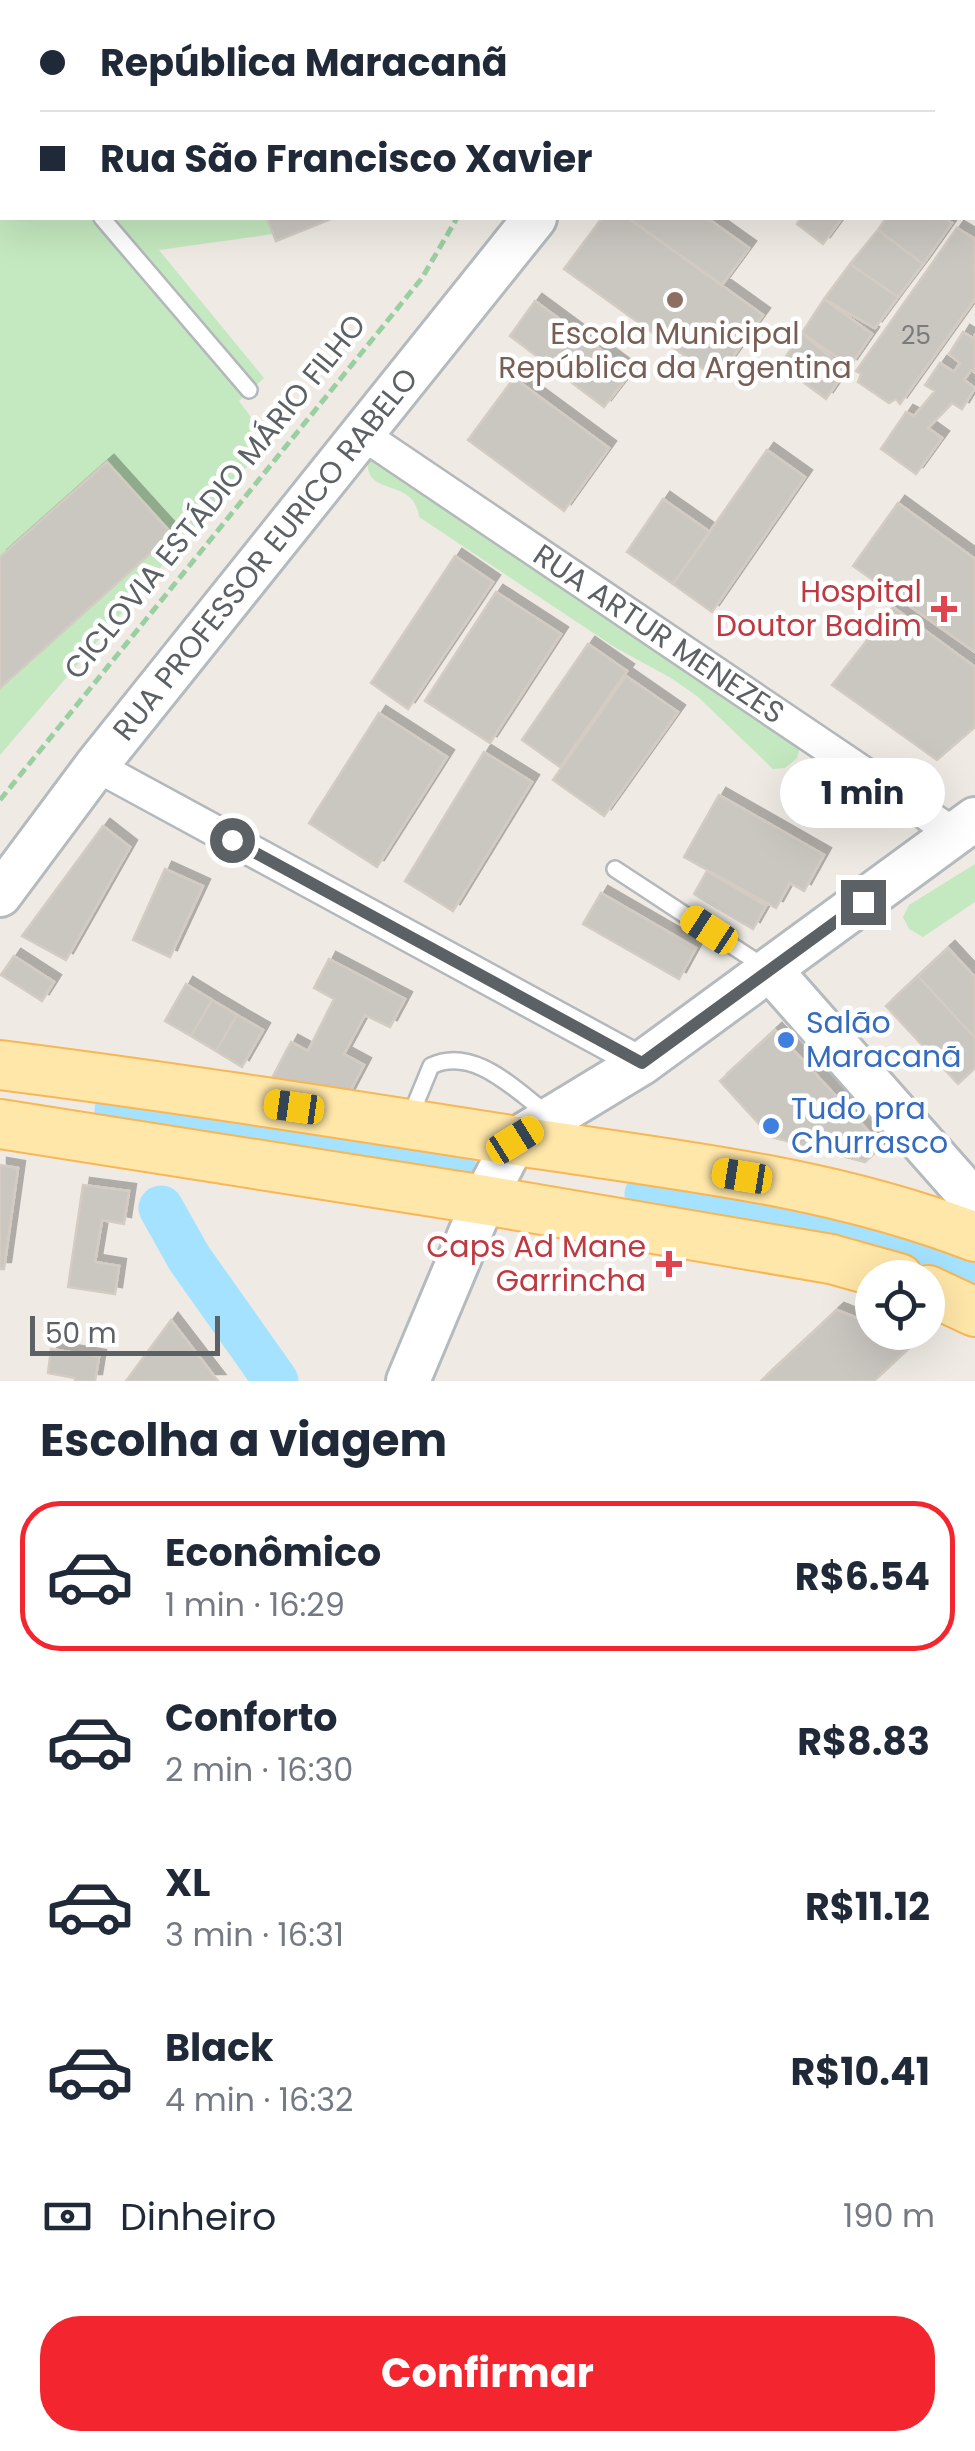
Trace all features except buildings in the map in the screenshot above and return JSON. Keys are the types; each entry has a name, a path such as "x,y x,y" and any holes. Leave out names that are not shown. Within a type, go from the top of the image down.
{"main road":[{"name":"RUA PROFESSOR EURICO RABELO","path":"0,895 96,766 533,220"},
{"path":"408,1381 484,1200 534,1129 642,1063 965,826"},
{"path":"771,971 975,1202"},
{"path":"0,1065 407,1124 534,1129 820,1189 905,1211 975,1237"},
{"path":"0,1124 484,1200 855,1265"},
{"path":"945,1298 975,1312"}],"street":[{"name":"RUA ARTUR MENEZES","path":"362,434 965,826"},
{"path":"96,766 642,1063"}],"lane":[{"path":"104,220 249,390"},
{"path":"614,869 771,971"},
{"path":"407,1124 431,1066 446,1059 465,1059 496,1076 534,1129"}],"path":[{"name":"CICLOVIA ESTÁDIO MÁRIO FILHO","path":"0,800 422,278 456,220"}],"green space":[{"path":"0,220 328,220 276,241 273,234 159,250 264,378 239,401 269,441 0,755"},
{"path":"379,452 800,747 797,758 785,768 773,769 697,696 616,648 419,517 409,496 374,480 369,473 368,462"},
{"path":"975,864 975,902 923,937 909,929 903,917 909,905"}],"waterway":[{"path":"117,1110 453,1164"},
{"path":"647,1194 839,1228 901,1245 975,1274"},
{"path":"161,1208 189,1258 276,1381"}],"place":[{"name":"Escola Municipal República da Argentina","path":"675,300"},
{"name":"Hospital Doutor Badim","path":"944,609"},
{"name":"Salão Maracanã","path":"786,1040"},
{"name":"Tudo pra Churrasco","path":"771,1126"},
{"name":"Caps Ad Mane Garrincha","path":"669,1264"}],"route":[{"path":"232,840 642,1063 863,902"}]}
